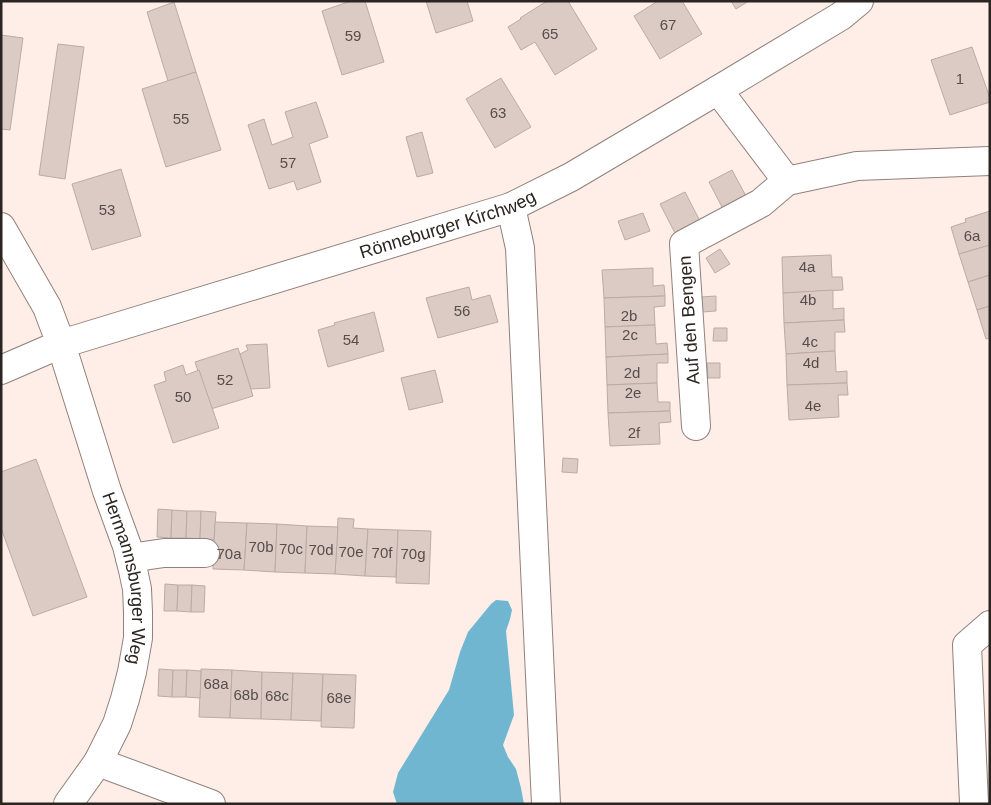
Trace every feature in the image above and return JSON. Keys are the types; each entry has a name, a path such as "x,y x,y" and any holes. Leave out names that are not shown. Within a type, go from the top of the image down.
{"street":[{"name":"Rönneburger Kirchweg","path":"1,370 61,344 511,207 570,178 841,16 859,1"},
{"path":"718,90 787,181"},
{"name":"Auf den Bengen","path":"696,426 684,244 761,203 787,181 857,166 990,161"},
{"path":"511,207 520,248 546,804"},
{"name":"Hermannsburger Weg","path":"1,227 47,307 61,344 130,558 137,589 138,638 132,672 117,724 98,762 68,804"},
{"path":"130,558 164,553 205,553"},
{"path":"974,804 967,645 990,625"},
{"path":"98,762 211,804"}],"water":[{"path":"496,600 508,601 512,610 506,631 514,715 503,745 516,769 524,804 397,804 393,792 398,773 449,690 468,632"}],"building":[{"path":"351,1 365,1 384,62 342,75 322,11"},
{"path":"426,1 467,1 473,21 436,33"},
{"path":"547,1 568,1 597,49 555,75 535,42 521,50 508,27"},
{"path":"658,1 682,1 702,34 660,59 634,16"},
{"path":"731,1 749,1 736,9"},
{"path":"174,2 196,72 168,81 147,12"},
{"path":"1,35 23,38 10,130 1,129"},
{"path":"58,44 84,47 65,179 39,175"},
{"path":"972,47 990,102 950,115 931,60"},
{"path":"196,72 221,150 166,167 142,89"},
{"path":"501,78 531,127 495,148 466,99"},
{"path":"316,102 328,137 309,144 321,182 297,190 294,181 269,189 248,125 264,119 272,145 293,137 285,112"},
{"path":"422,132 433,173 417,177 406,137"},
{"path":"121,169 141,236 92,250 72,184"},
{"path":"732,170 746,196 723,209 709,182"},
{"path":"685,192 700,221 675,233 660,204"},
{"path":"990,211 990,245 959,254 951,227 966,222 965,219"},
{"path":"643,213 650,231 625,240 618,221"},
{"path":"990,245 990,275 968,282 959,254"},
{"path":"720,249 730,264 715,273 706,258"},
{"path":"831,255 832,277 842,277 843,290 783,293 782,257"},
{"path":"653,268 653,286 664,285 665,296 604,298 602,270"},
{"path":"990,275 990,306 977,310 968,282"},
{"path":"469,287 472,300 490,295 498,322 438,338 426,298"},
{"path":"833,290 833,309 844,308 844,320 784,323 783,293"},
{"path":"665,296 665,306 654,307 655,325 605,327 604,298"},
{"path":"716,296 716,311 702,312 701,297"},
{"path":"990,306 990,338 986,339 977,310"},
{"path":"374,312 384,351 328,367 318,330 335,325 334,323"},
{"path":"844,320 845,332 835,332 835,351 786,354 784,323"},
{"path":"655,325 656,344 667,343 668,354 606,357 605,327"},
{"path":"714,328 727,328 727,341 713,341"},
{"path":"267,344 270,388 251,389 240,354 248,350 246,345"},
{"path":"238,348 253,396 211,409 195,362"},
{"path":"835,351 836,372 847,371 847,383 787,385 786,354"},
{"path":"668,354 668,363 657,363 657,383 607,385 606,357"},
{"path":"707,363 720,363 720,378 708,378"},
{"path":"183,365 186,375 199,370 219,428 173,443 154,385 166,381 164,372"},
{"path":"435,370 443,402 409,410 401,378"},
{"path":"657,383 658,402 670,402 670,411 608,413 607,385"},
{"path":"847,383 848,395 838,395 839,417 789,420 787,385"},
{"path":"670,411 671,422 659,423 660,444 610,446 608,413"},
{"path":"563,458 578,459 577,473 562,472"},
{"path":"36,459 87,597 33,616 1,528 1,472"},
{"path":"158,509 172,510 171,538 157,537"},
{"path":"172,510 187,511 186,538 171,538"},
{"path":"187,511 201,511 200,539 186,538"},
{"path":"201,511 216,512 214,540 200,539"},
{"path":"338,518 354,519 353,528 368,529 365,576 335,574"},
{"path":"215,522 247,523 244,570 213,569"},
{"path":"247,523 277,524 275,572 244,570"},
{"path":"277,524 307,526 305,573 275,572"},
{"path":"307,526 338,527 335,574 305,573"},
{"path":"368,529 398,530 396,577 365,576"},
{"path":"398,530 431,531 429,584 396,583"},
{"path":"165,584 178,585 177,611 164,611"},
{"path":"178,585 192,585 191,612 177,611"},
{"path":"192,585 205,586 204,612 191,612"},
{"path":"159,669 173,670 172,697 158,696"},
{"path":"201,669 232,670 230,718 199,717"},
{"path":"173,670 187,670 186,697 172,697"},
{"path":"187,670 201,671 200,698 186,697"},
{"path":"232,670 262,672 261,719 230,718"},
{"path":"262,672 293,673 291,720 261,719"},
{"path":"293,673 323,674 321,721 291,720"},
{"path":"323,674 356,675 354,728 321,727"}]}
